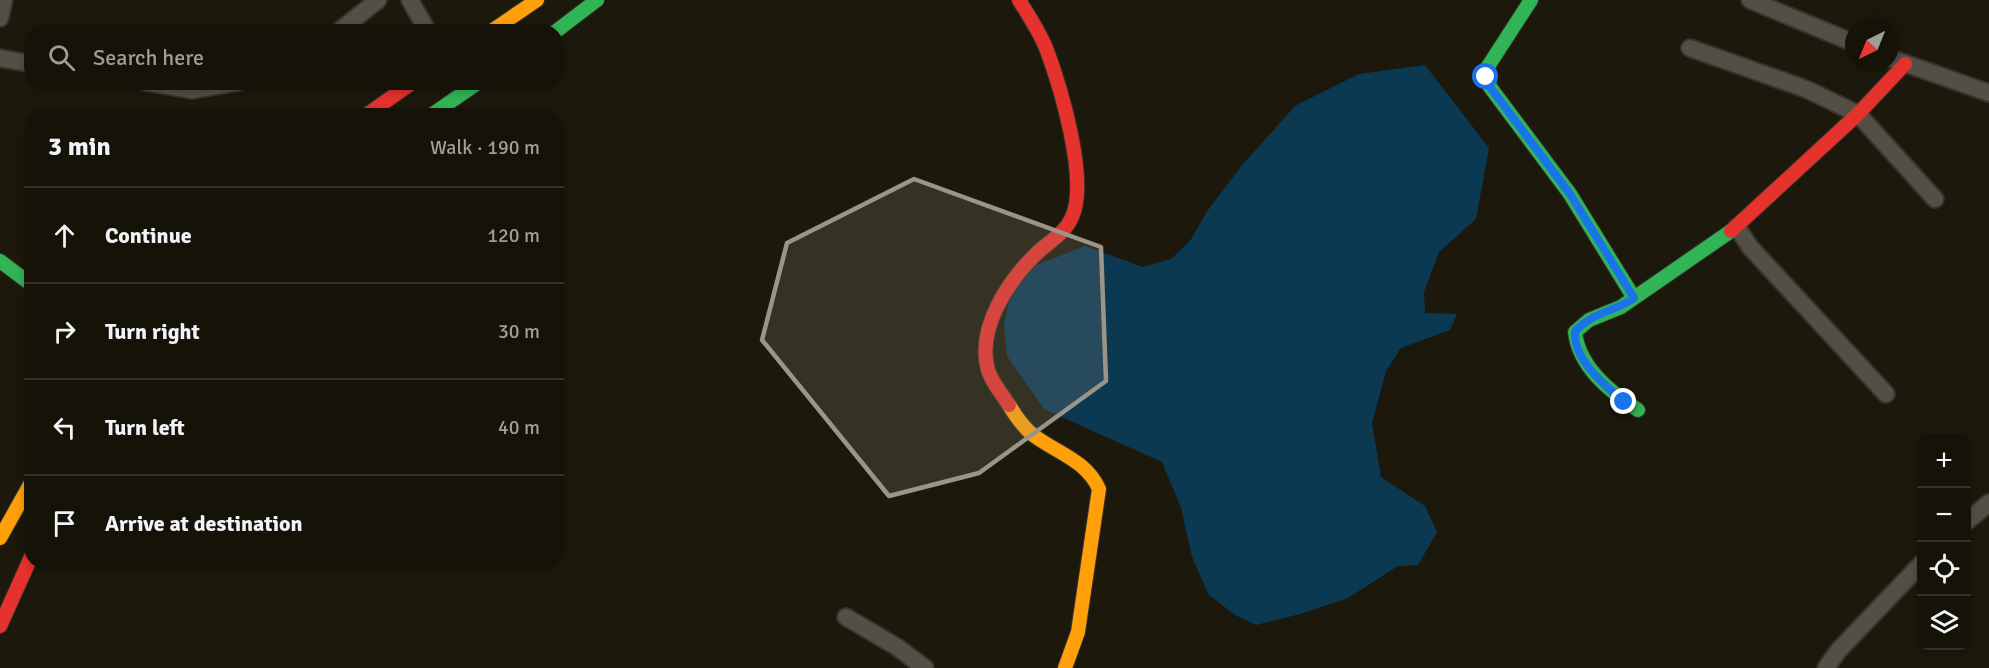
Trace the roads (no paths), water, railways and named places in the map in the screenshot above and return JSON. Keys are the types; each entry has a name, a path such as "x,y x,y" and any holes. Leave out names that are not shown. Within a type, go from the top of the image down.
{"street":[{"path":"0,18 4,0"},
{"path":"410,0 424,24"},
{"path":"502,24 537,0"},
{"path":"564,25 597,0"},
{"path":"1019,0 1039,31 1063,97 1074,153 1076,200 1073,216 1064,228 1024,264 996,307 991,325 987,362 989,374 1025,428 1090,472 1098,489 1078,632 1065,668"},
{"path":"1531,0 1487,68 1486,77 1490,87 1570,194 1634,298"},
{"path":"1750,0 1845,39"},
{"path":"348,24 375,1"},
{"path":"1690,48 1806,89 1858,114 1935,199"},
{"path":"0,52 0,58 24,62"},
{"path":"1899,62 1989,93"},
{"path":"1638,410 1624,402 1604,384 1577,348 1574,340 1575,332 1580,324 1621,307 1737,227 1858,114 1889,72"},
{"path":"376,108 402,90"},
{"path":"442,108 467,90"},
{"path":"1737,227 1750,247 1886,394"},
{"path":"0,261 24,279"},
{"path":"0,538 24,495"},
{"path":"1971,518 1989,503"},
{"path":"1826,668 1838,651 1917,567"},
{"path":"0,626 25,570"},
{"path":"846,617 897,647 925,668"}],"water":[{"path":"1425,65 1489,148 1476,219 1439,252 1424,292 1425,313 1457,314 1450,330 1401,348 1386,371 1372,423 1381,477 1425,506 1437,532 1418,565 1398,566 1348,598 1300,614 1256,625 1235,615 1209,595 1192,557 1181,508 1162,462 1044,409 1007,356 1004,324 1012,286 1034,266 1085,246 1143,267 1171,259 1190,241 1208,210 1243,164 1295,106 1359,74"}]}
